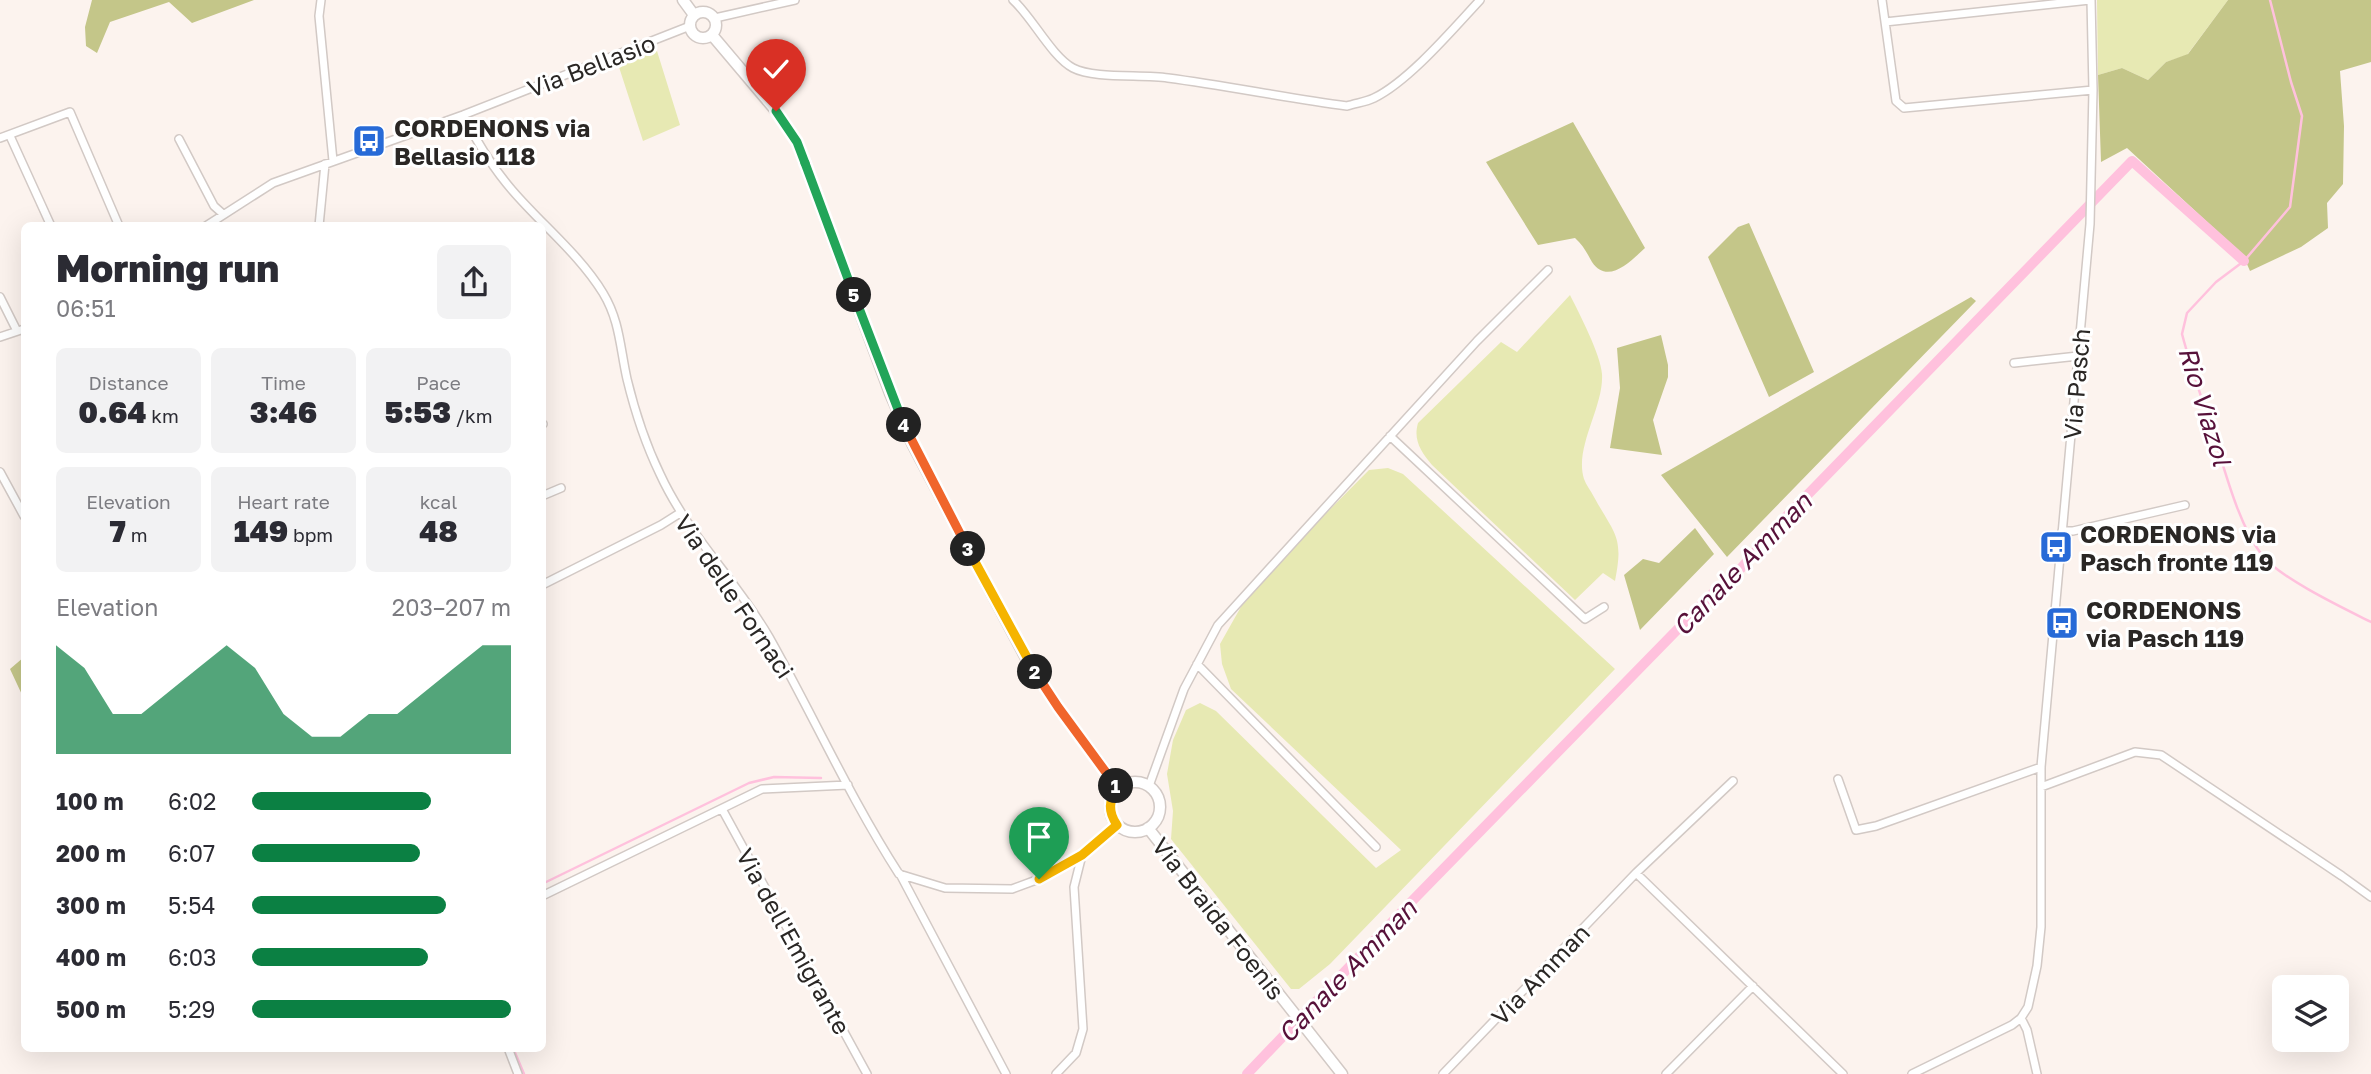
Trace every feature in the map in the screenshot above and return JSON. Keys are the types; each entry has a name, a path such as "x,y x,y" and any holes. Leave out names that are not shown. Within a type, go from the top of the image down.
{"street":[{"path":"321,0 319,16 333,161"},
{"path":"683,0 694,15"},
{"path":"715,18 795,0"},
{"path":"1013,0 1072,68 1095,73 1166,77 1347,106 1372,99 1392,87 1480,0"},
{"path":"1882,0 1896,100 1903,108 2093,90"},
{"path":"1885,22 2091,0"},
{"name":"Via Pasch","path":"2021,1018 2033,991 2041,928 2041,767 2090,224 2093,90 2091,0"},
{"path":"704,11 715,18 717,26 712,35 703,38 693,33 690,26 694,15 704,11"},
{"name":"Via Bellasio","path":"212,222 273,183 463,115 690,26"},
{"path":"712,35 776,111 797,142 890,393 913,445 1026,658 1058,707 1118,788"},
{"path":"0,138 70,112 117,222"},
{"name":"Via delle Fornaci","path":"463,115 483,153 512,190 543,222"},
{"path":"10,136 49,222"},
{"path":"179,139 214,206 223,214"},
{"path":"319,222 325,164"},
{"name":"Via delle Fornaci","path":"546,225 584,265 617,321 639,424 649,451 680,513 767,635 1006,1074"},
{"path":"899,874 945,888 1012,889 1039,879 1082,855 1117,825 1112,817 1110,803 1118,788 1132,782 1149,786 1184,688 1219,625 1477,341 1548,270"},
{"path":"0,296 21,330 0,337"},
{"path":"2014,363 2078,356"},
{"path":"1390,436 1585,619 1604,607"},
{"path":"0,472 21,510"},
{"path":"546,494 561,488"},
{"path":"2062,531 2073,531 2185,505"},
{"path":"546,583 680,513"},
{"path":"1197,664 1376,847"},
{"path":"2041,787 2135,752 2161,755 2244,808 2371,897"},
{"path":"1838,779 1856,830 1876,826 2041,767"},
{"name":"Via Amman","path":"1443,1074 1636,873 1733,781"},
{"path":"546,894 762,789 848,785"},
{"name":"Via Braida Foenis","path":"1117,825 1132,832 1148,828 1157,818 1160,805 1157,794 1149,786"},
{"name":"Via dell'Emigrante","path":"722,809 867,1074"},
{"name":"Via Braida Foenis","path":"1148,828 1342,1074"},
{"path":"1056,1074 1076,1053 1083,1029 1074,887 1082,855"},
{"path":"1636,873 1843,1074"},
{"path":"1666,1074 1753,986"},
{"path":"1912,1074 2012,1025 2021,1018 2027,1030 2037,1074"},
{"path":"510,1052 518,1074"}],"green space":[{"path":"92,0 254,0 192,23 169,2 110,22 97,53 86,46 85,27"},
{"path":"2097,0 2228,0 2187,55 2166,62 2148,80 2122,68 2098,75"},
{"path":"2228,0 2371,0 2371,62 2340,71 2344,126 2343,184 2327,203 2328,228 2301,247 2250,271 2243,255 2127,148 2101,162 2098,75 2122,68 2148,80 2166,62 2188,54"},
{"path":"657,51 680,125 643,141 618,64"},
{"path":"1573,122 1645,248 1627,264 1612,271 1598,269 1575,238 1538,245 1486,162"},
{"path":"1749,223 1814,372 1769,397 1708,257 1738,227"},
{"path":"1570,295 1594,345 1602,374 1599,400 1583,454 1584,479 1612,528 1618,545 1615,581 1603,573 1575,600 1432,465 1417,440 1418,423 1501,342 1517,352"},
{"path":"1971,297 1976,301 1727,557 1661,475"},
{"path":"1661,335 1668,377 1653,420 1662,455 1610,448 1620,388 1617,348"},
{"path":"1388,468 1403,474 1615,669 1330,964 1299,989 1291,989 1171,839 1173,811 1167,774 1173,740 1186,710 1200,703 1216,711 1376,868 1401,850 1231,689 1222,664 1220,644 1251,589 1369,470"},
{"path":"1695,528 1714,554 1640,630 1624,575 1643,559 1659,563"},
{"path":"21,660 21,693 10,669"}],"waterway":[{"name":"Rio Viazol","path":"2270,0 2302,116 2290,207 2244,261 2216,282 2187,313 2182,334 2234,498 2254,543 2270,564 2282,573 2371,622"},
{"name":"Canale Amman","path":"1247,1074 1717,589 1736,574 1784,519 2132,161 2244,261"},
{"path":"546,882 749,783 774,777 821,778"},
{"path":"515,1052 524,1074"}],"place":[{"name":"CORDENONS via Bellasio 118","path":"369,141"},
{"name":"CORDENONS via Pasch fronte 119","path":"2056,547"},
{"name":"CORDENONS via Pasch 119","path":"2062,623"}],"route":[{"path":"776,111 797,142 890,393 913,445 1026,658 1058,707 1118,788 1110,803 1112,817 1117,825 1082,855 1039,879"}]}
